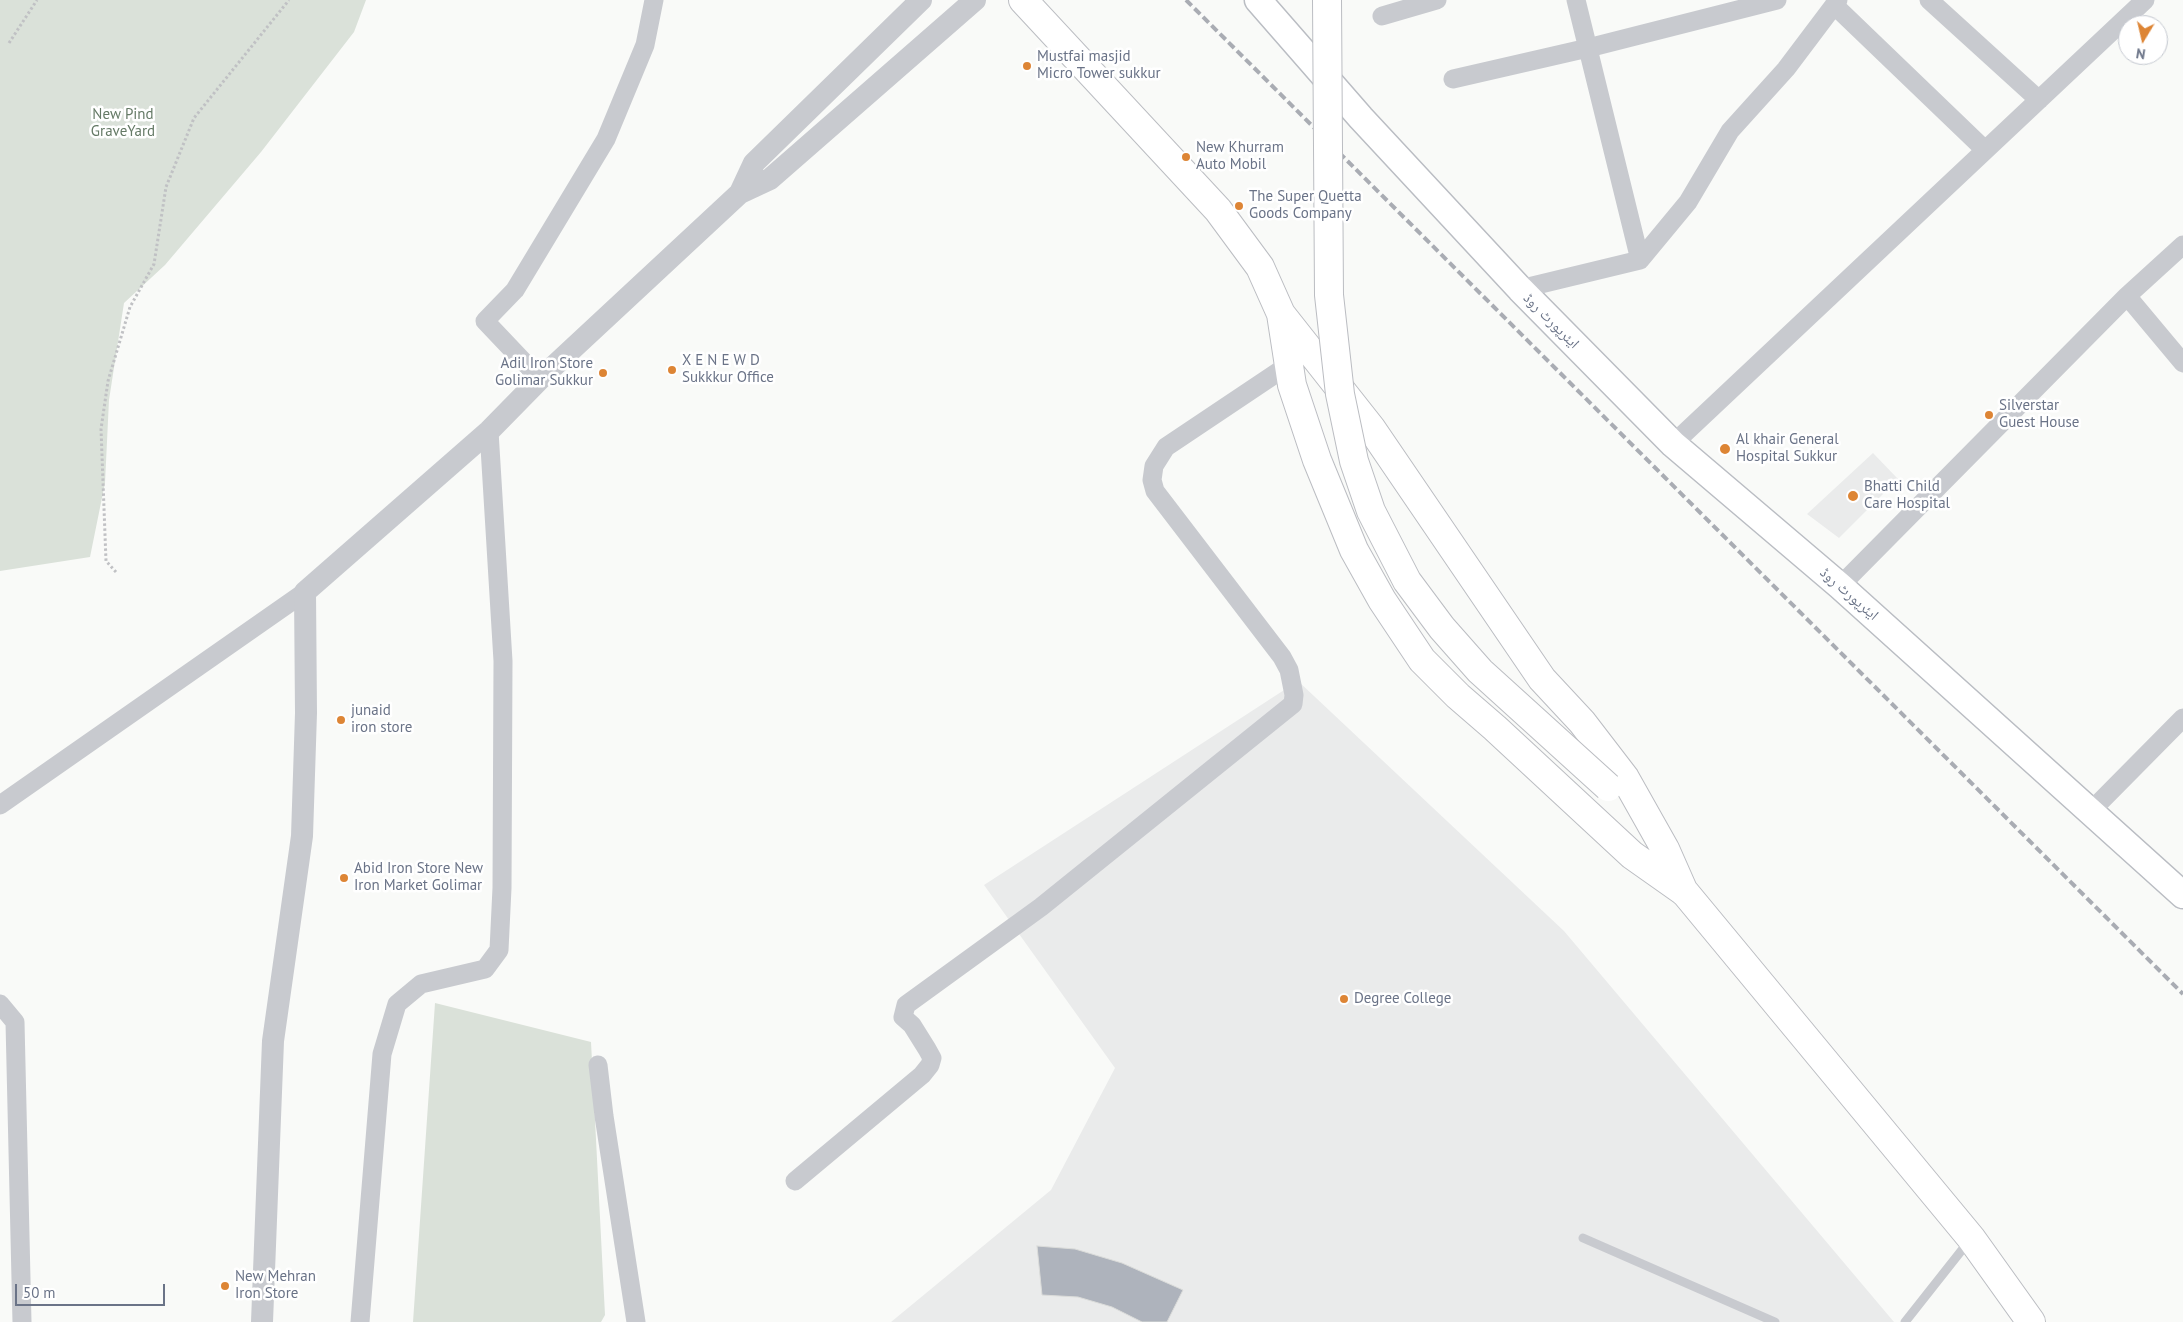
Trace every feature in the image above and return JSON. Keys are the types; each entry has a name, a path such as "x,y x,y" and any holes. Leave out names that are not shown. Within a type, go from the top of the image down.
{"main road":[{"path":"1023,0 1218,210 1260,267 1281,314 1371,428 1542,679 1582,722 1625,778 1665,849 1684,892"},
{"name":"ایئرپورٹ روڈ","path":"1258,0 1361,118 1520,289 1672,444 1840,586 2183,895"},
{"path":"1327,0 1329,295 1340,394 1354,461 1370,511 1407,581 1442,628 1480,671 1608,787 1684,892 1720,932 1971,1238 2032,1322"},
{"path":"1281,314 1288,366 1317,460 1354,550 1382,600 1422,660 1458,696 1632,855 1684,892"}],"street":[{"path":"540,379 485,321 515,290 606,139 645,45 654,0"},
{"path":"740,193 754,163 921,0"},
{"path":"0,805 305,592 489,432 540,379 740,193 770,179 975,0"},
{"path":"1382,16 1437,0"},
{"path":"1576,0 1640,260"},
{"path":"1452,79 1588,48 1777,0"},
{"path":"1929,0 2039,100"},
{"path":"1672,444 2145,0"},
{"path":"1520,289 1640,260 1688,202 1730,130 1786,69 1836,2 1985,150"},
{"path":"1840,586 2128,296 2180,255"},
{"path":"2128,296 2183,363"},
{"path":"795,1181 922,1075 930,1065 932,1058 927,1049 912,1025 903,1017 906,1005 1041,907 1293,704 1294,695 1289,670 1282,657 1155,491 1152,480 1154,466 1166,447 1288,366"},
{"path":"360,1322 382,1054 398,1004 421,984 485,969 498,950 502,888 503,661 489,432"},
{"path":"262,1322 273,1041 302,836 306,713 303,629 305,592"},
{"path":"2090,812 2183,718"},
{"path":"0,1004 15,1022 22,1322"},
{"path":"598,1064 604,1116 636,1322"}],"lane":[{"path":"1583,1238 1775,1322"},
{"path":"1904,1322 1971,1238"}],"path":[{"path":"10,43 38,0"},
{"path":"116,572 106,561 101,429 108,380 130,307 154,264 166,187 194,118 289,0"}],"shaded area":[{"name":"Bhatti Child Care Hospital","path":"1873,453 1898,479 1839,538 1807,514"},
{"name":"Degree College","path":"1298,681 1564,931 1894,1322 891,1322 1051,1190 1115,1068 984,885"}],"green space":[{"name":"New Pind GraveYard","path":"0,0 366,0 354,32 261,152 165,265 124,303 109,400 105,483 90,557 0,571"},
{"path":"435,1003 591,1042 605,1315 601,1322 413,1322"}],"building":[{"path":"1037,1246 1075,1249 1122,1263 1183,1290 1167,1322 1142,1322 1112,1307 1078,1297 1042,1295"}],"railway":[{"path":"1186,0 2183,994"}],"place":[{"name":"Mustfai masjid Micro Tower sukkur","path":"1027,66"},
{"name":"New Khurram Auto Mobil","path":"1186,157"},
{"name":"The Super Quetta Goods Company","path":"1239,206"},
{"name":"X E N E W D Sukkkur Office","path":"672,370"},
{"name":"Adil Iron Store Golimar Sukkur","path":"603,373"},
{"name":"Silverstar Guest House","path":"1989,415"},
{"name":"Al khair General Hospital Sukkur","path":"1725,449"},
{"name":"Bhatti Child Care Hospital","path":"1853,496"},
{"name":"junaid iron store","path":"341,720"},
{"name":"Abid Iron Store New Iron Market Golimar","path":"344,878"},
{"name":"Degree College","path":"1344,999"},
{"name":"New Mehran Iron Store","path":"225,1286"}]}
